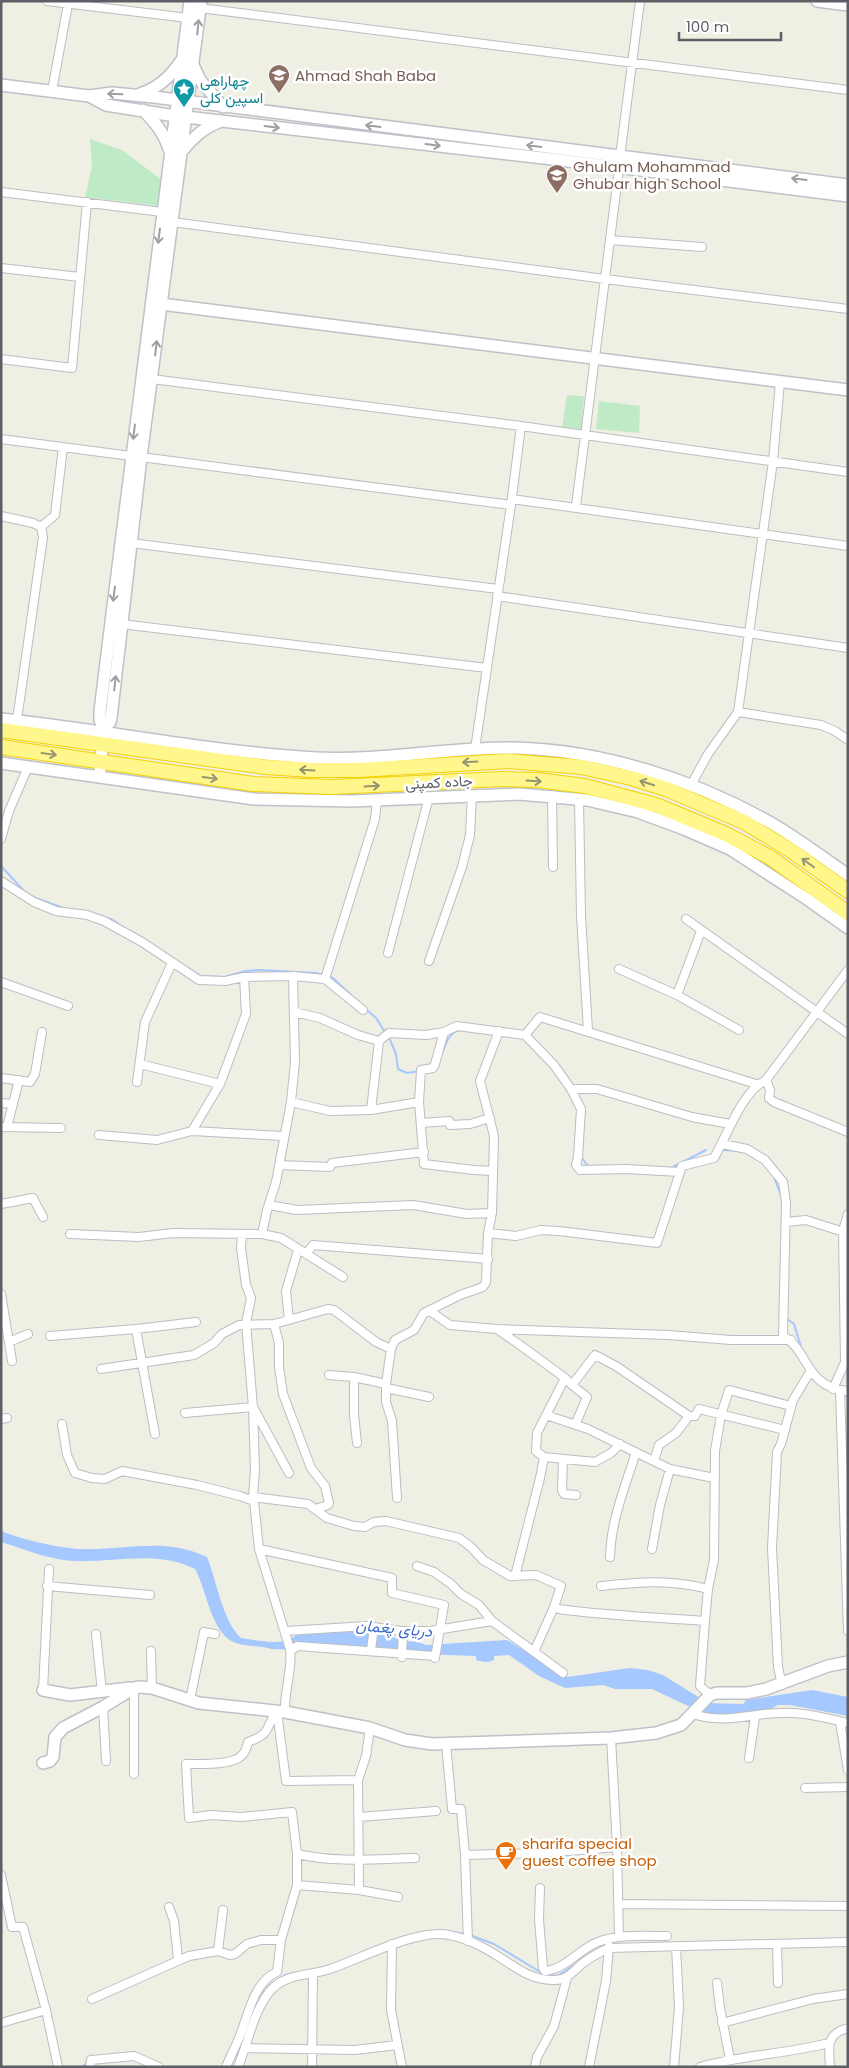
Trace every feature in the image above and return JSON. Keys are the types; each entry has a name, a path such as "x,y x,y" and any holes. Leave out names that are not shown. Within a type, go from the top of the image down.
{"highway":[{"name":"جاده کمپنی","path":"1,730 103,736 265,767 311,770 360,770 506,761 582,761 631,778 668,783 744,822 790,850 848,891"},
{"name":"جاده کمپنی","path":"1,747 253,784 301,787 365,786 502,779 537,780 585,786 656,805 726,834 771,858 848,913"}],"street":[{"path":"48,1 68,4 91,4 188,18"},
{"path":"99,777 103,736 100,711 136,457 170,153 181,116 183,101 182,60 190,1"},
{"path":"620,157 640,1"},
{"path":"817,1 848,5"},
{"path":"52,91 68,4"},
{"path":"183,101 194,67 201,5 848,90"},
{"path":"137,95 152,90 163,82 173,73 182,60"},
{"path":"194,67 200,80 224,108"},
{"path":"1,85 89,96 112,93 183,101 553,154 619,169 699,172 848,185"},
{"path":"89,96 106,105 223,121 553,154 620,157 848,196"},
{"path":"143,110 156,124 166,140 170,153"},
{"path":"143,399 152,379 182,151 181,116"},
{"path":"182,151 194,136 210,126 223,121"},
{"path":"576,506 619,169"},
{"path":"1,192 162,212"},
{"path":"1,359 72,368 87,202"},
{"path":"172,222 848,309"},
{"path":"610,240 702,247"},
{"path":"1,268 80,277"},
{"path":"161,304 848,390"},
{"path":"152,379 521,426 848,472"},
{"path":"691,785 708,754 738,712 773,461 780,382"},
{"path":"475,749 512,502 521,426"},
{"path":"1,439 512,502 576,506 848,546"},
{"path":"41,527 55,514 62,447"},
{"path":"1,516 33,523 41,527"},
{"path":"103,736 111,718 131,543 128,520"},
{"path":"17,720 43,537 41,527"},
{"path":"131,543 497,593 848,648"},
{"path":"121,624 487,668"},
{"path":"738,712 821,725 835,731 848,740"},
{"path":"1,719 17,720 103,736 274,755 321,758 516,748 582,761"},
{"path":"1,762 254,799 304,801 377,800 519,794 552,795 579,799 638,812 730,849 848,928"},
{"path":"1,839 9,811 28,767"},
{"path":"668,783 691,785 724,799 772,824 848,874"},
{"path":"429,962 462,867 470,835 472,795"},
{"path":"552,795 553,868"},
{"path":"388,953 429,797"},
{"path":"579,799 581,916 588,1030"},
{"path":"325,979 374,819 377,800"},
{"path":"1,881 34,902 56,911 87,915 104,921 142,942 199,980 225,981 244,977 294,976 325,979 364,1010"},
{"path":"686,919 848,1034"},
{"path":"677,995 701,930"},
{"path":"137,1082 145,1022 172,963"},
{"path":"619,969 677,995 739,1030"},
{"path":"488,1233 516,1236 541,1230 559,1231 657,1243 682,1166 714,1158 730,1124 756,1084 766,1080 848,970"},
{"path":"262,1234 279,1165 291,1102 295,1062 294,976"},
{"path":"192,1131 220,1084 246,1014 244,977"},
{"path":"1,982 68,1006"},
{"path":"294,1012 320,1018 358,1035 379,1041"},
{"path":"525,1035 540,1016 756,1084"},
{"path":"371,1110 379,1041 389,1033 426,1035 444,1032 457,1026 525,1035 554,1065 571,1089 581,1109 576,1165 580,1170 626,1169 679,1172"},
{"path":"397,1498 392,1420 386,1402 391,1348 395,1340 414,1330 424,1313 483,1287 486,1282 488,1233 492,1213 494,1136 480,1081 499,1031"},
{"path":"1,1078 30,1082 35,1074 42,1032"},
{"path":"444,1032 433,1068 422,1074 419,1102 424,1164 493,1171"},
{"path":"140,1064 220,1084"},
{"path":"19,1080 13,1104 4,1127 61,1128"},
{"path":"766,1080 770,1090 770,1098 774,1102 848,1132"},
{"path":"571,1089 597,1089 692,1117 730,1124"},
{"path":"291,1102 330,1111 371,1110 419,1102"},
{"path":"1,1103 13,1104"},
{"path":"420,1123 449,1121 450,1125 464,1125 490,1118"},
{"path":"98,1135 157,1140 192,1131 283,1136"},
{"path":"722,1144 747,1150 765,1160 783,1182 786,1203 784,1336 791,1340 810,1372 840,1390"},
{"path":"279,1165 330,1167 332,1163 424,1152"},
{"path":"1,1204 33,1198 43,1217"},
{"path":"269,1205 296,1210 413,1204 466,1214 492,1213"},
{"path":"848,1214 845,1232 845,1362 840,1390 846,1515 848,1631"},
{"path":"786,1222 806,1220 845,1232"},
{"path":"70,1234 139,1236 173,1233 231,1232 262,1234 281,1238 344,1277"},
{"path":"242,1234 241,1248 246,1285 251,1298 246,1323 253,1408 255,1470 253,1499 259,1549 286,1633 292,1658 285,1700 281,1711 286,1781 358,1780"},
{"path":"306,1254 313,1244 324,1244 488,1260"},
{"path":"289,1320 286,1291 298,1250"},
{"path":"1,1294 12,1361"},
{"path":"102,1369 194,1355 214,1343 222,1334 239,1325 246,1323 274,1324 328,1309 334,1310 376,1342 391,1348"},
{"path":"430,1311 450,1324 497,1329 668,1335 731,1340 791,1340"},
{"path":"50,1336 196,1322"},
{"path":"274,1324 279,1343 279,1367 283,1394 312,1468 325,1486 328,1505 315,1509"},
{"path":"136,1329 156,1434"},
{"path":"497,1329 520,1344 587,1397 576,1423"},
{"path":"9,1342 28,1334"},
{"path":"572,1385 595,1355 616,1366 689,1416 695,1416 699,1409 785,1430"},
{"path":"782,1684 778,1667 772,1548 777,1452 793,1400 810,1372"},
{"path":"329,1375 354,1377 429,1397"},
{"path":"354,1377 354,1415 357,1443"},
{"path":"565,1378 537,1433 536,1451 544,1457 595,1462 611,1453 620,1444"},
{"path":"707,1698 700,1686 708,1589 714,1560 714,1451 721,1415 729,1390 791,1406"},
{"path":"185,1413 253,1408"},
{"path":"253,1408 289,1472"},
{"path":"546,1415 576,1423 670,1469 714,1478"},
{"path":"654,1461 660,1445 676,1433 689,1416"},
{"path":"62,1424 67,1455 75,1473 92,1478 105,1479 122,1471 197,1485 253,1499 308,1504 327,1518 354,1526 365,1527 374,1522 386,1522 459,1538 483,1560 510,1576 536,1576 562,1586 534,1652"},
{"path":"610,1557 610,1535 614,1518 636,1452"},
{"path":"515,1576 544,1457"},
{"path":"564,1460 562,1490 564,1494 576,1495"},
{"path":"652,1549 660,1505 670,1469"},
{"path":"259,1549 392,1578 392,1593 444,1605 438,1630 435,1657 402,1656 371,1650 297,1646 290,1650"},
{"path":"417,1566 434,1572 451,1584 461,1594 479,1605 492,1621 563,1672"},
{"path":"49,1568 43,1690 70,1695 134,1688 152,1688 190,1700 281,1711 370,1728 405,1740 446,1743 611,1738 656,1733 681,1726 707,1698 717,1693 747,1693 782,1684 828,1666 848,1662"},
{"path":"601,1586 660,1581 684,1583 708,1589"},
{"path":"47,1586 150,1595"},
{"path":"554,1607 604,1615 705,1621"},
{"path":"286,1633 334,1627 374,1629 403,1634 492,1621"},
{"path":"371,1650 374,1629"},
{"path":"190,1700 204,1632 215,1634"},
{"path":"96,1634 102,1692"},
{"path":"402,1656 403,1634"},
{"path":"151,1651 152,1688"},
{"path":"43,1763 53,1758 54,1742 58,1733 64,1728 134,1688"},
{"path":"134,1688 134,1774"},
{"path":"103,1707 106,1761"},
{"path":"226,2067 261,1986 268,1976 277,1972 281,1940 297,1885 297,1854 292,1812 241,1816 211,1814 189,1818 186,1764 221,1763 236,1759 243,1755 248,1742 262,1737 268,1731 272,1718 281,1711"},
{"path":"694,1713 706,1718 731,1720 790,1713 820,1716 844,1722 848,1770"},
{"path":"748,1758 755,1716"},
{"path":"359,1890 358,1780 366,1756 370,1728"},
{"path":"611,1738 617,1847 619,1937"},
{"path":"446,1743 452,1809 461,1809 465,1855 468,1941"},
{"path":"805,1788 848,1787"},
{"path":"359,1817 436,1811"},
{"path":"465,1855 526,1854 617,1847"},
{"path":"297,1854 318,1859 359,1861 415,1858"},
{"path":"1,1875 12,1927 23,1927 46,2010 58,2067"},
{"path":"297,1885 359,1890 398,1897"},
{"path":"540,1888 539,1919 543,1970 556,1970 588,1947 608,1939 667,1936"},
{"path":"619,1904 848,1906"},
{"path":"169,1907 174,1921 178,1959"},
{"path":"218,1951 223,1910"},
{"path":"238,2067 262,2002 282,1980 328,1970 392,1944 425,1936 447,1934 468,1941 485,1948 522,1972 542,1980 567,1978 590,1958 610,1948 624,1946 777,1945 848,1942"},
{"path":"589,2067 606,1981 610,1948 608,1939"},
{"path":"92,1999 178,1959 218,1951 230,1955 235,1954 248,1944 262,1940 281,1940"},
{"path":"392,1944 391,2010 402,2067"},
{"path":"777,1945 778,1983"},
{"path":"674,2067 679,2007 676,1946"},
{"path":"312,2067 314,1973"},
{"path":"535,2067 537,2057 554,2026 567,1978"},
{"path":"717,1983 722,2023 730,2059"},
{"path":"722,2023 813,1999 848,1994"},
{"path":"1,2023 46,2010"},
{"path":"830,2067 829,2043 834,2035 848,2028"},
{"path":"700,2067 730,2059 829,2043"},
{"path":"246,2048 355,2050 397,2045"},
{"path":"91,2064 125,2055 134,2056 142,2063 159,2067"}],"green space":[{"path":"90,139 122,150 162,180 160,206 85,197 92,167"},
{"path":"567,395 584,396 581,429 562,427"},
{"path":"599,401 640,406 639,433 596,429"}],"water":[{"path":"1,1531 30,1540 64,1547 99,1549 146,1546 176,1547 207,1557 229,1621 241,1638 279,1642 293,1638 298,1633 366,1630 371,1635 388,1635 405,1642 416,1641 426,1645 507,1640 567,1677 630,1668 648,1670 663,1675 708,1703 743,1704 746,1700 812,1690 848,1697 848,1716 790,1705 778,1705 769,1710 732,1716 703,1713 652,1689 615,1689 603,1685 565,1688 539,1676 509,1655 494,1656 494,1660 485,1662 476,1660 476,1656 271,1649 240,1644 228,1638 215,1622 195,1569 181,1563 152,1558 92,1561 58,1559 1,1542"}],"waterway":[{"path":"1,866 25,892"},
{"path":"33,897 66,909"},
{"path":"93,913 113,920 124,928"},
{"path":"181,964 201,976 224,977 246,971 259,970 324,975"},
{"path":"329,977 333,978 355,999"},
{"path":"366,1009 376,1018 385,1032"},
{"path":"441,1056 450,1036 460,1030"},
{"path":"388,1035 396,1054 398,1069 407,1073 420,1071"},
{"path":"669,1169 706,1150"},
{"path":"723,1150 740,1151"},
{"path":"581,1157 589,1167"},
{"path":"773,1175 782,1198"},
{"path":"786,1318 794,1324 802,1350"},
{"path":"447,1931 465,1934"},
{"path":"470,1935 494,1944 542,1973"},
{"path":"637,1944 713,1942"},
{"path":"586,1957 601,1947 605,1947"},
{"path":"547,1974 557,1976 576,1964"},
{"path":"278,1980 285,1975 294,1973"},
{"path":"251,2019 260,1999 274,1982"},
{"path":"81,2067 87,2063"}],"place":[{"name":"Ahmad Shah Baba","path":"279,94"},
{"name":"چهاراهی اسپین کلی","path":"184,108"},
{"name":"Ghulam Mohammad Ghubar high School","path":"557,194"},
{"name":"sharifa special guest coffee shop","path":"506,1871"}],"water label":[{"name":"دریای پغمان","path":"394,1628"}]}
